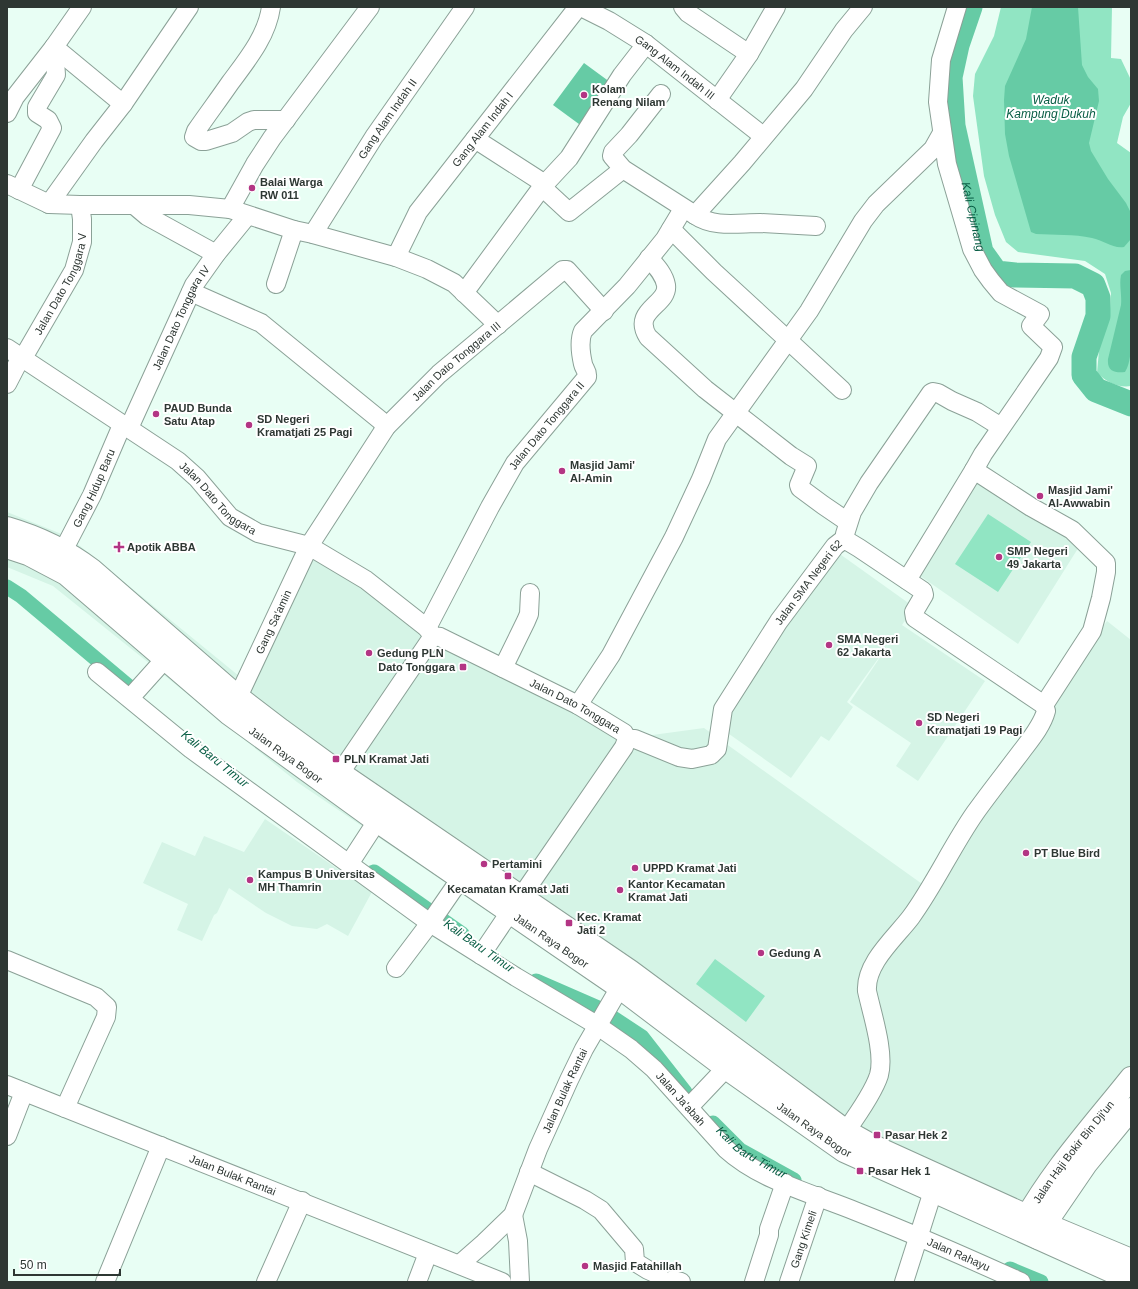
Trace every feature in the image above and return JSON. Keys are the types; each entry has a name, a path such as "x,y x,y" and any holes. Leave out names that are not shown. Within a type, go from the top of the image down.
{"main road":[{"name":"Jalan Raya Bogor","path":"7,528 63,551 76,558 92,570 238,697 340,773 391,822 461,878 516,905"},
{"name":"Jalan Raya Bogor","path":"7,547 28,554 66,574 83,587 228,713 516,905 611,1001 726,1068 844,1151 933,1191 1033,1227"},
{"name":"Jalan Raya Bogor","path":"611,1001 871,1146 1033,1227 1126,1268"},
{"name":"Jalan Haji Bokir Bin Dji'un","path":"1033,1227 1064,1161 1131,1078"},
{"name":"Jalan Haji Bokir Bin Dji'un","path":"1033,1227 1131,1109"}],"street":[{"path":"7,113 19,90 54,47 82,7"},
{"path":"49,204 94,141 123,104 189,7"},
{"path":"271,7 270,15 252,54 196,131 194,137 201,141 206,141 232,133 248,122 254,120 286,120"},
{"path":"230,209 255,164 370,7"},
{"name":"Gang Alam Indah II","path":"313,234 374,137 465,7"},
{"name":"Gang Alam Indah III","path":"580,7 646,44 763,136"},
{"name":"Gang Alam Indah I","path":"396,257 418,212 474,139 580,7"},
{"path":"683,7 688,13 749,54"},
{"path":"717,100 749,54 776,7"},
{"path":"498,325 565,269 604,311 650,258 671,229 763,136 804,89 844,30 863,7"},
{"path":"907,580 974,470 1049,358 1053,347 1031,326 1040,314 1008,298 998,290 983,270 972,249 947,164 938,102 941,60 957,7"},
{"path":"464,293 544,185 569,158 622,75 646,44"},
{"path":"54,47 123,104"},
{"path":"54,47 56,75 37,107 37,113 48,120 52,128 13,187 49,204 80,206 189,205 230,209 248,216"},
{"path":"661,94 629,135 613,152 612,154 614,159 623,169 701,219 732,224 759,223 816,226"},
{"path":"578,705 611,655 674,536 701,479 717,439 810,312 863,221 876,204 933,149 942,133"},
{"path":"474,139 544,185 569,212 623,169"},
{"path":"134,205 147,216 216,254"},
{"name":"Jalan Dato Tonggara V","path":"7,384 17,354 74,270 82,242 82,219 80,206"},
{"name":"Jalan Dato Tonggara III","path":"248,216 294,230 396,257 427,269 454,283 498,325 439,374 386,427 309,546"},
{"name":"Jalan Dato Tonggara IV","path":"125,426 194,285 216,254 248,216"},
{"path":"671,229 714,272 842,390"},
{"path":"276,284 294,230"},
{"path":"650,258 663,276 666,290 646,316 644,322 645,332 648,337 705,389 791,456 807,466 799,485 800,488 822,505 846,531 852,512 869,483 932,393 938,393 952,402 977,412 1001,428"},
{"path":"191,292 261,323 380,420 386,427"},
{"name":"Jalan Dato Tonggara II","path":"430,632 490,507 515,463 587,377 583,363 581,333 604,311"},
{"name":"Jalan Dato Tonggara","path":"17,354 178,461 197,478 230,517 239,523 258,533 309,546 366,580 430,632 578,705 624,732 627,739 624,747 483,951"},
{"name":"Gang Hidup Baru","path":"63,551 125,426"},
{"path":"846,1131 876,1084 880,1069 879,1046 867,990 870,972 885,949 911,917 975,814 1032,737 1046,714 1044,705 1092,630 1101,598 1106,572 1106,563 1072,530 1031,507 974,470"},
{"name":"Jalan SMA Negeri 62","path":"627,739 635,739 679,757 692,759 711,755 717,749 723,709 779,621 846,531 859,548 925,593 914,611 915,618 1044,705"},
{"name":"Gang Sa'amin","path":"238,697 309,546"},
{"path":"503,668 529,614 530,593"},
{"path":"340,773 430,632"},
{"path":"135,693 165,659"},
{"name":"Jalan Ja'abah","path":"97,672 135,693 191,749 352,859 483,951 516,977 611,1001 632,1049 693,1102 732,1155 784,1183 920,1231"},
{"path":"352,859 391,822"},
{"path":"396,968 434,918 461,878"},
{"path":"7,960 96,997 107,1007 106,1017 65,1108"},
{"name":"Jalan Bulak Rantai","path":"460,1264 484,1244 513,1215 538,1149 569,1080 584,1049 611,1001"},
{"path":"693,1102 726,1068"},
{"name":"Jalan Bulak Rantai","path":"7,1085 302,1201 502,1282"},
{"path":"7,1136 24,1092"},
{"path":"105,1282 161,1146"},
{"path":"529,1172 585,1200 601,1210 634,1249 635,1262 648,1270 671,1279"},
{"path":"754,1282 784,1183"},
{"path":"904,1282 933,1191"},
{"name":"Gang Kimeli","path":"789,1282 818,1196"},
{"path":"266,1282 302,1201"},
{"path":"513,1215 518,1241 520,1282"},
{"name":"Jalan Rahayu","path":"920,1231 1020,1282"},
{"path":"417,1282 428,1253"}],"shaded area":[{"path":"1001,7 1112,7 1111,58 1121,59 1131,80 1131,103 1123,117 1117,143 1131,153 1131,386 1113,384 1097,373 1100,339 1110,309 1111,293 1105,274 1085,261 1018,252 1006,242 995,215 984,176 973,96 975,74 994,36"},
{"name":"SMP Negeri 49 Jakarta","path":"980,476 1082,542 1018,644 916,573"},
{"path":"7,512 69,537 239,676 311,547 439,629 645,736 704,728 925,886 1107,621 1131,640 1131,1119 1039,1248 692,1050 297,782 53,586 7,567"},
{"path":"988,514 1031,542 998,592 955,564"},
{"name":"SMA Negeri 62 Jakarta","path":"837,552 914,607 902,625 985,681 918,781 896,766 911,743 850,702 893,638 847,702 853,707 829,741 821,736 791,778 715,724"},
{"name":"Kampus B Universitas MH Thamrin","path":"265,819 348,876 373,890 348,936 327,924 317,929 292,926 266,913 229,888 202,941 177,930 188,904 143,883 162,842 195,856 204,836 244,852"},
{"path":"715,959 765,996 746,1022 696,984"}],"water":[{"name":"Waduk Kampung Dukuh","path":"1032,7 1078,7 1082,65 1088,77 1098,89 1099,101 1089,143 1091,151 1108,179 1126,203 1131,213 1131,239 1124,247 1112,246 1096,239 1085,237 1036,234 1031,232 1009,156 1005,134 1004,100 1005,86 1026,39"},
{"name":"Kolam Renang Nilam","path":"584,63 614,85 583,127 553,105"},
{"path":"1131,270 1131,353 1125,372 1118,372 1110,369 1108,359 1121,305 1121,275 1125,271"}],"waterway":[{"name":"Kali Cipinang","path":"970,7 957,45 950,77 953,126 981,252 996,273 1015,275 1075,276 1093,285 1098,298 1098,316 1084,357 1084,375 1096,390 1131,404"},
{"name":"Kali Baru Timur","path":"7,587 21,596 133,690"},
{"name":"Kali Baru Timur","path":"374,872 462,934"},
{"name":"Kali Baru Timur","path":"536,981 598,1008 642,1037 685,1092"},
{"name":"Kali Baru Timur","path":"713,1123 740,1150 794,1180"},
{"name":"Kali Baru Timur","path":"1010,1269 1041,1282"}],"place":[{"name":"Kolam Renang Nilam","path":"584,95"},
{"name":"Balai Warga RW 011","path":"252,188"},
{"name":"PAUD Bunda Satu Atap","path":"156,414"},
{"name":"SD Negeri Kramatjati 25 Pagi","path":"249,425"},
{"name":"Masjid Jami' Al-Amin","path":"562,471"},
{"name":"Masjid Jami' Al-Awwabin","path":"1040,496"},
{"name":"Apotik ABBA","path":"119,547"},
{"name":"SMP Negeri 49 Jakarta","path":"999,557"},
{"name":"SMA Negeri 62 Jakarta","path":"829,645"},
{"name":"Gedung PLN","path":"369,653"},
{"name":"Dato Tonggara","path":"463,667"},
{"name":"SD Negeri Kramatjati 19 Pagi","path":"919,723"},
{"name":"PLN Kramat Jati","path":"336,759"},
{"name":"PT Blue Bird","path":"1026,853"},
{"name":"Pertamini","path":"484,864"},
{"name":"UPPD Kramat Jati","path":"635,868"},
{"name":"Kecamatan Kramat Jati","path":"508,876"},
{"name":"Kampus B Universitas MH Thamrin","path":"250,880"},
{"name":"Kantor Kecamatan Kramat Jati","path":"620,890"},
{"name":"Kec. Kramat Jati 2","path":"569,923"},
{"name":"Gedung A","path":"761,953"},
{"name":"Pasar Hek 2","path":"877,1135"},
{"name":"Pasar Hek 1","path":"860,1171"},
{"name":"Masjid Fatahillah","path":"585,1266"}]}
